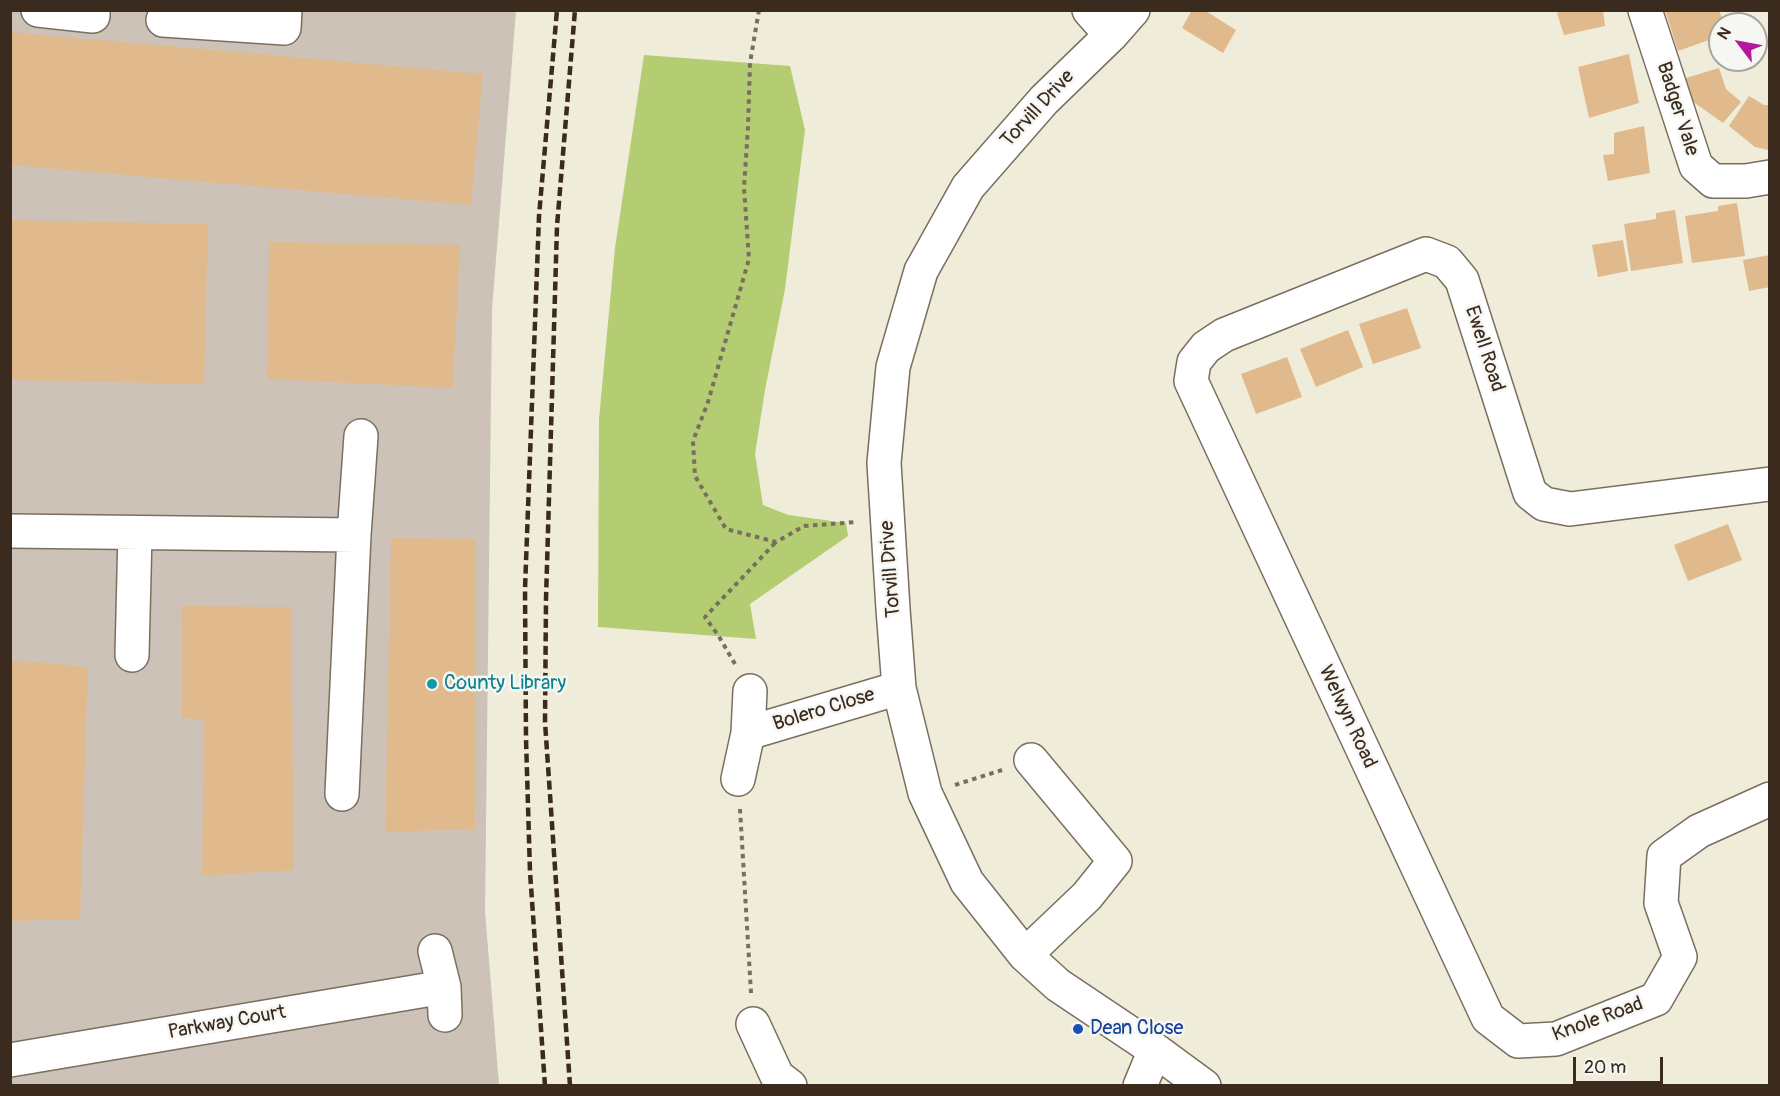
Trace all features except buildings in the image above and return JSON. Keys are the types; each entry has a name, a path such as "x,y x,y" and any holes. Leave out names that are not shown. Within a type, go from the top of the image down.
{"street":[{"path":"38,10 93,16 93,10"},
{"path":"163,20 284,28 285,10"},
{"path":"1089,10 1111,35"},
{"name":"Torvill Drive","path":"1133,10 1111,35 1044,100 968,187 921,271 893,368 884,463 887,520 899,688 924,793 967,882 1025,955 1058,985 1204,1086"},
{"name":"Badger Vale","path":"1645,10 1696,166 1713,181 1746,181 1770,177"},
{"name":"Ewell Road","path":"1191,381 1194,362 1206,347 1224,335 1426,254 1448,262 1462,279 1530,493 1544,504 1570,509 1770,484"},
{"name":"Welwyn Road","path":"1191,381 1488,1018 1518,1041"},
{"path":"342,794 361,436"},
{"path":"10,531 354,535"},
{"path":"132,655 135,533"},
{"name":"Bolero Close","path":"748,733 899,688"},
{"name":"Bolero Close","path":"738,779 748,733 750,691"},
{"path":"1025,955 1087,896 1115,861 1031,760"},
{"name":"Knole Road","path":"1518,1041 1556,1038 1656,999 1680,957 1661,903 1664,856 1700,831 1770,799"},
{"name":"Parkway Court","path":"10,1060 444,1001 435,951"},
{"path":"753,1024 777,1076 790,1086"},
{"path":"1140,1086 1155,1050"}],"path":[{"path":"759,10 750,63 744,188 749,258 708,402 693,441 695,476 726,529 776,542"},
{"path":"750,691 718,634 705,617 776,542 804,526 887,520"},
{"path":"924,793 960,784 1031,760"},
{"path":"738,779 753,1024"}],"shaded area":[{"path":"10,11 516,11 492,309 485,911 499,1085 11,1085"}],"green space":[{"path":"644,55 790,66 805,130 785,289 755,454 763,505 788,515 846,523 848,536 750,604 756,639 598,627 599,419 615,248"}],"railway":[{"path":"545,1086 530,872 525,589 539,216 557,10"},
{"path":"570,1086 545,722 546,599 557,226 575,10"}],"place":[{"name":"County Library","path":"432,684"},
{"name":"Dean Close","path":"1078,1029"}]}
